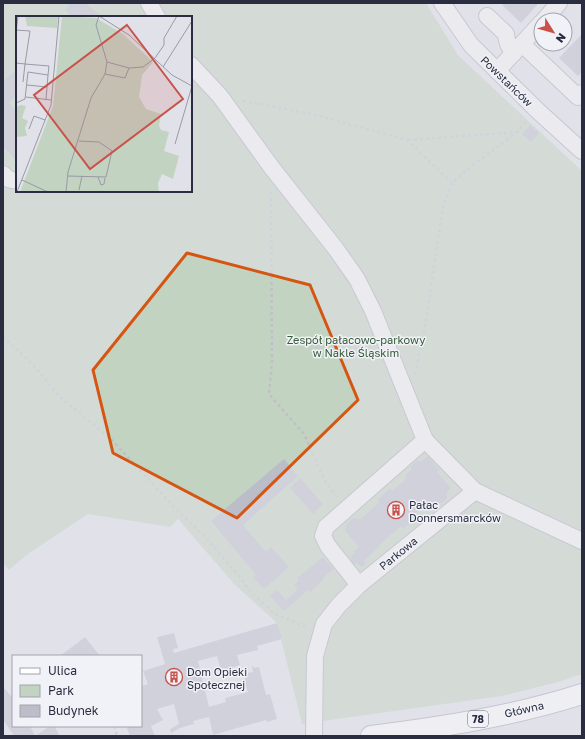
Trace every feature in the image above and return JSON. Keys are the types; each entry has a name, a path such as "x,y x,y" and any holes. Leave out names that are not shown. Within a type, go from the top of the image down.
{"main road":[{"name":"Główna","path":"371,736 474,720 526,709 582,694"}],"street":[{"path":"149,3 156,16"},
{"name":"Powstańców","path":"442,3 471,46 582,151"},
{"path":"551,12 559,3"},
{"path":"487,16 506,34 506,42 509,48 518,49 581,97"},
{"path":"497,71 533,32"},
{"path":"192,66 220,96 272,168 336,249 357,279 373,311 425,440 476,491 582,541"},
{"path":"3,174 7,179 12,181 16,180"},
{"path":"359,585 328,546 323,536 326,527 425,440"},
{"name":"Parkowa","path":"314,736 316,656 324,624 359,585 476,491"}],"path":[{"path":"220,96 312,114 407,140 517,132"},
{"path":"410,400 426,321 441,219 452,183 517,132 527,120 534,116"},
{"path":"407,140 452,183"},
{"path":"271,191 272,362 269,394 304,434 325,481 346,508"},
{"path":"3,336 34,367 59,396 111,439 174,507 209,540 252,593 275,614 321,632"}],"highlighted area":[{"path":"187,253 310,285 358,400 237,518 113,453 93,370"}],"green space":[{"name":"Zespół pałacowo-parkowy w Nakle Śląskim","path":"3,3 426,3 458,55 582,171 582,674 558,682 502,696 302,724 277,623 234,584 178,519 170,527 88,514 28,554 9,570 3,563"}],"building":[{"path":"66,3 85,3 101,16 72,16 65,10 69,5"},
{"path":"504,3 539,3 521,23 502,5"},
{"path":"582,34 582,72 578,76 559,58 565,52 573,52 573,43"},
{"path":"16,70 16,97 9,103 16,111 16,161 3,146 3,84 5,82 3,81"},
{"path":"530,125 539,133 531,142 522,134"},
{"name":"Pałac Donnersmarcków","path":"428,456 439,470 437,472 451,488 447,492 447,498 442,503 434,503 433,501 432,504 427,503 413,515 415,518 403,529 401,526 379,545 380,546 364,561 364,566 362,567 357,563 353,564 351,561 351,556 359,547 345,531 346,525 353,518 360,519 380,502 377,500 390,488 392,491 407,478 405,475 412,469 410,467 418,460 420,462"},
{"path":"284,459 298,476 243,525 266,552 271,547 289,567 264,589 253,577 256,575 211,521"},
{"path":"300,478 323,504 313,514 290,488"},
{"path":"323,557 334,569 310,592 308,590 284,611 270,596 277,590 286,600 298,589 294,585 299,580 297,578"},
{"name":"Dom Opieki Społecznej","path":"277,623 282,639 257,646 258,650 237,655 240,665 221,671 217,656 198,661 209,707 226,702 225,698 248,692 244,681 248,673 253,672 252,666 254,668 259,667 266,695 270,694 277,719 267,722 266,720 213,735 209,717 193,721 194,724 180,728 171,733 170,729 179,724 174,704 157,709 163,720 151,726 155,736 130,736 127,728 142,727 142,686 148,684 143,671 165,664 157,637 174,633 178,648 173,649 174,653"},
{"path":"85,637 99,655 61,655"},
{"path":"3,687 12,697 12,727 30,727 35,736 14,736 3,719"},
{"path":"48,727 55,727 60,736 35,736"}],"place":[{"name":"Pałac Donnersmarcków","path":"396,510"},
{"name":"Dom Opieki Społecznej","path":"174,677"}]}
